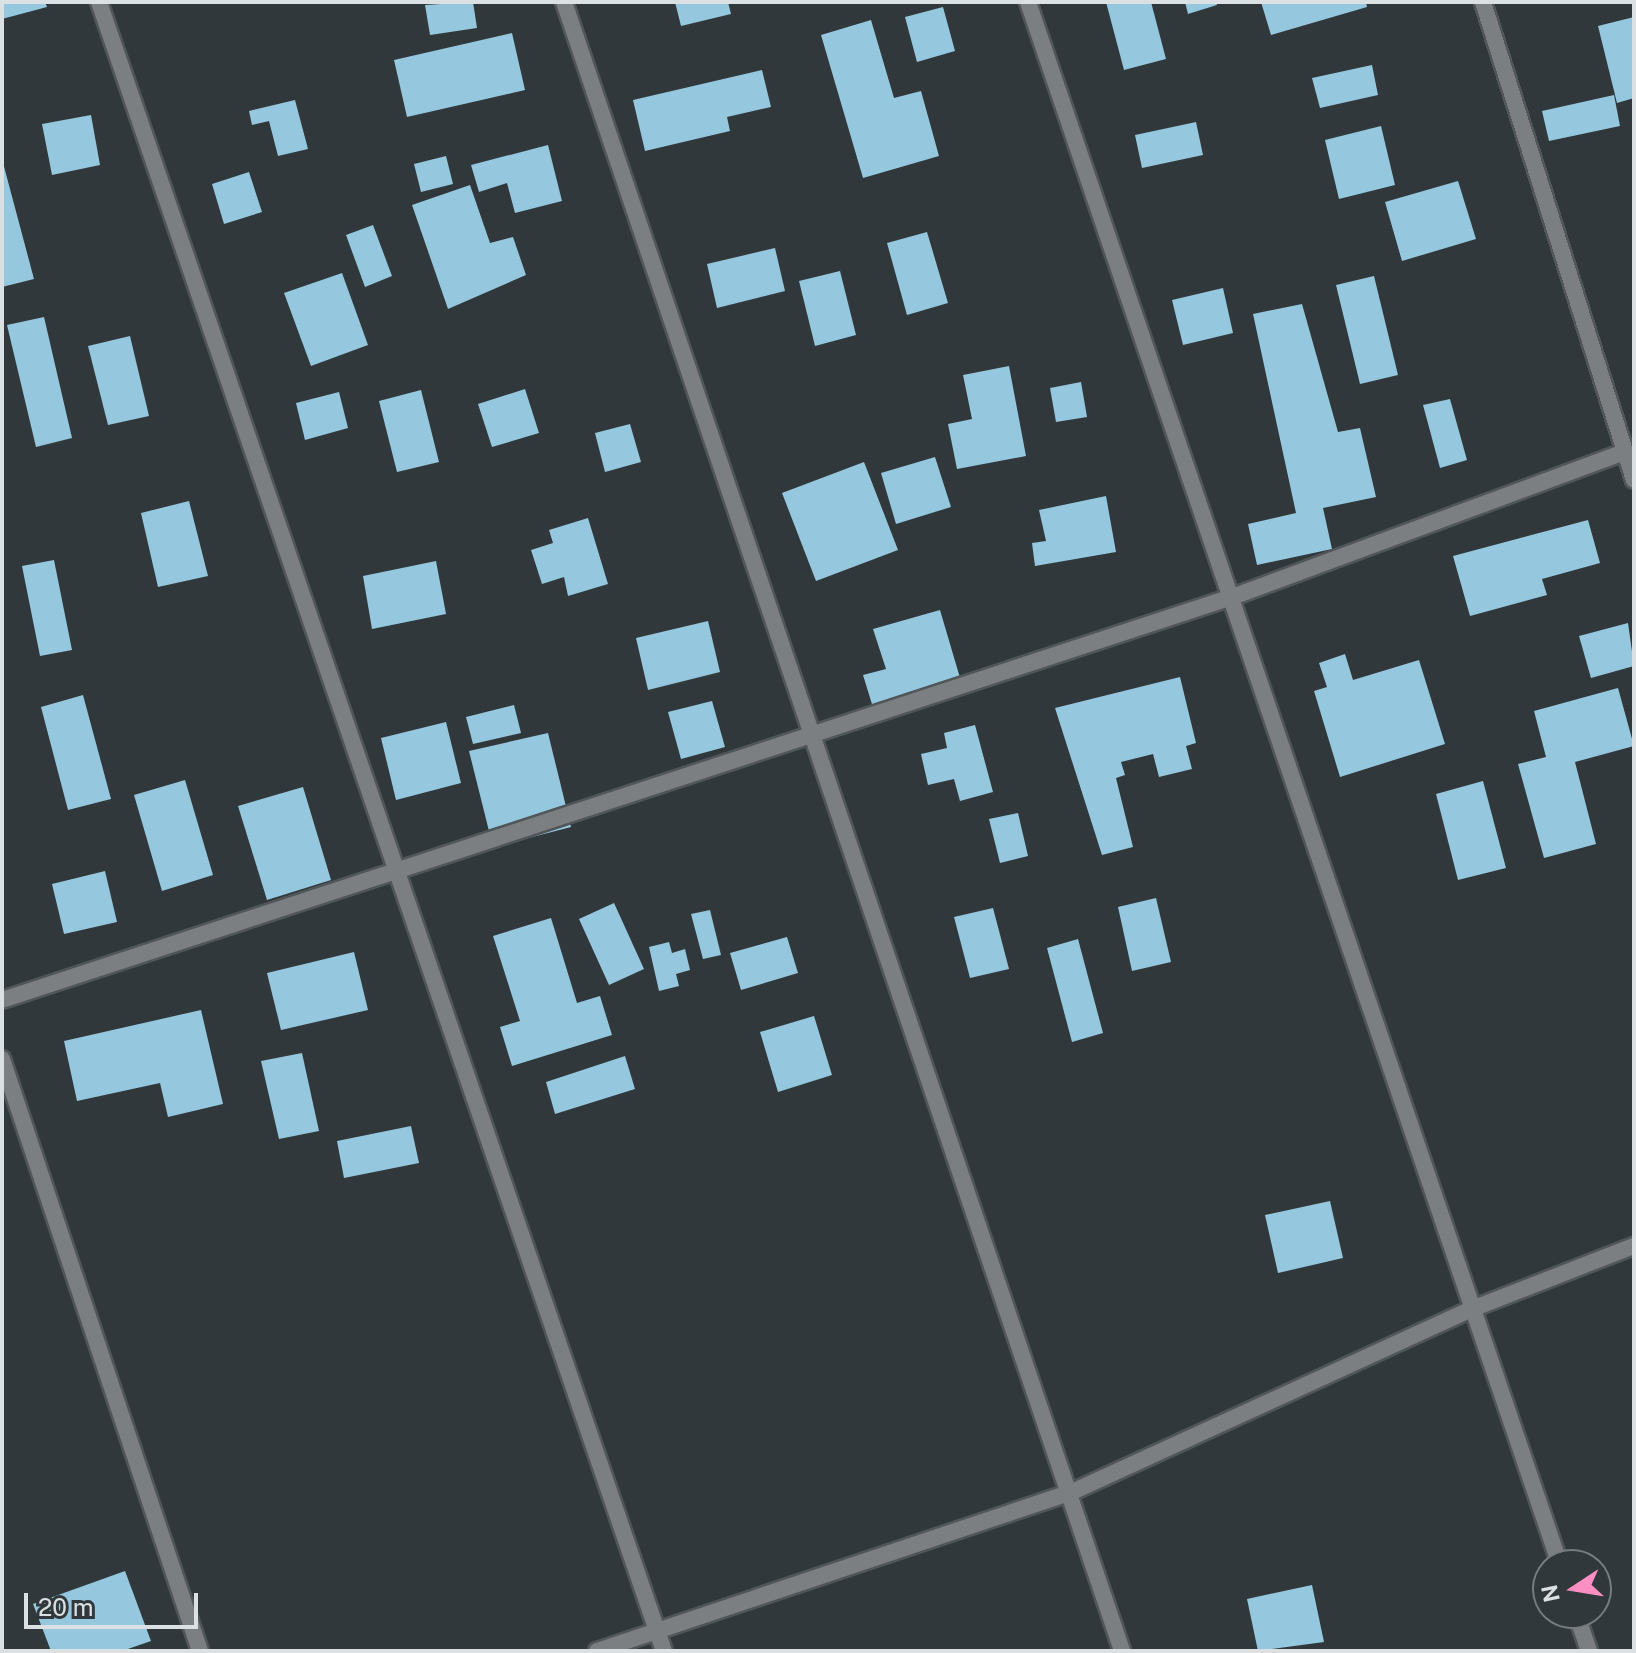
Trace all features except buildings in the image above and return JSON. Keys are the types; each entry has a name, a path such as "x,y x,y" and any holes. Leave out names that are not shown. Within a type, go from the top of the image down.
{"street":[{"path":"99,2 394,871 664,1651"},
{"path":"564,2 818,736 1072,1492 1122,1651"},
{"path":"1028,2 1235,596 1554,1549"},
{"path":"1483,2 1634,480"},
{"path":"2,1000 818,736 1235,596 1624,452"},
{"path":"2,1059 200,1651"},
{"path":"597,1651 1072,1492 1472,1309 1634,1246"},
{"path":"1581,1629 1589,1651"}]}
